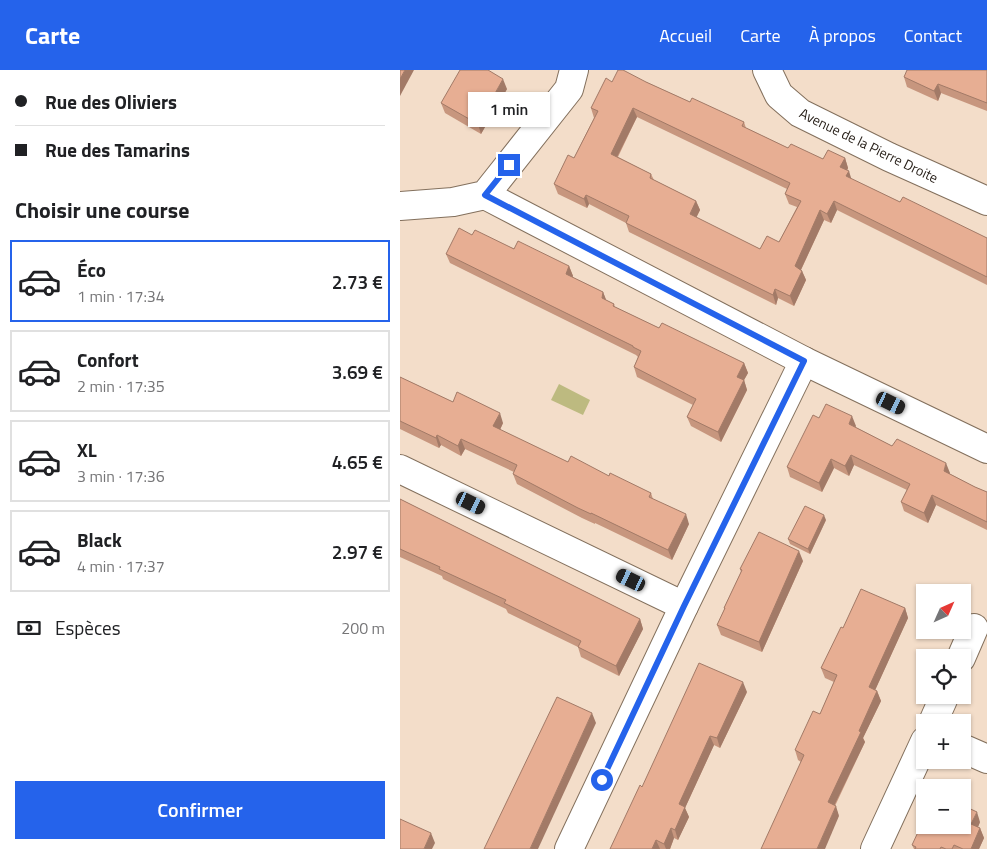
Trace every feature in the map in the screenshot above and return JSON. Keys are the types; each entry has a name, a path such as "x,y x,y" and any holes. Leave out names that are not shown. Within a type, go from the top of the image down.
{"street":[{"path":"400,206 453,202 485,195 569,89 574,70"},
{"name":"Avenue de la Pierre Droite","path":"767,70 779,95 800,113 889,157 987,201"},
{"path":"485,195 804,361 987,449"},
{"path":"569,849 684,606 804,361"},
{"path":"400,469 684,606"},
{"path":"965,649 974,628"},
{"path":"971,752 987,759"},
{"path":"875,849 916,760"}],"shaded area":[{"path":"559,384 590,400 583,415 551,400"}],"building":[{"path":"400,70 405,70 400,79"},
{"path":"460,70 488,70 503,79 478,124 441,103"},
{"path":"618,70 623,70 690,102 692,98 744,122 742,126 788,148 791,144 823,159 828,150 845,158 840,167 849,171 846,176 900,202 903,197 987,238 987,277 834,201 827,214 820,210 795,266 802,271 790,296 775,289 773,295 626,223 629,216 586,195 584,199 554,184 568,155 574,158 598,111 591,108 606,78 612,82","holes":["633,108 790,183 785,194 801,201 779,242 767,236 760,249 690,214 696,201 650,178 651,174 611,154"]},
{"path":"907,70 987,70 987,103 938,84 934,91 904,77"},
{"path":"459,228 472,235 475,230 514,249 518,241 569,266 566,274 603,292 602,298 614,304 613,306 659,328 662,323 744,363 737,377 744,380 718,432 687,417 696,399 634,367 641,351 446,254"},
{"path":"400,377 453,402 457,392 500,413 493,426 568,462 571,456 609,476 610,473 651,493 649,497 686,514 668,550 578,508 513,474 517,465 461,439 458,446 437,435 436,438 400,421"},
{"path":"826,404 852,416 849,424 892,446 897,439 946,463 944,471 987,492 987,522 932,495 924,513 901,502 910,484 851,455 845,466 831,459 819,483 787,467 813,415 819,418"},
{"path":"400,499 640,619 616,666 578,647 581,641 504,603 506,600 400,549"},
{"path":"805,506 824,515 808,549 788,539"},
{"path":"759,532 799,551 759,642 717,625 742,570 740,569"},
{"path":"861,589 905,608 869,687 877,691 859,731 861,732 828,802 836,806 817,849 761,849 804,755 795,750 813,711 820,714 837,675 821,668 841,627 843,628"},
{"path":"699,663 743,682 717,738 710,736 679,804 685,807 675,830 671,828 664,844 656,840 652,849 610,849 640,785 642,787"},
{"path":"557,697 592,713 530,849 484,849"},
{"path":"971,809 977,812 971,824"},
{"path":"400,819 431,833 424,849 400,849"},
{"path":"971,824 980,828 971,849 963,849 954,845 952,849 941,847 940,849 915,849 916,847 912,845 917,834 971,834"}],"route":[{"path":"509,165 485,195 804,361 684,606 602,780"}]}
